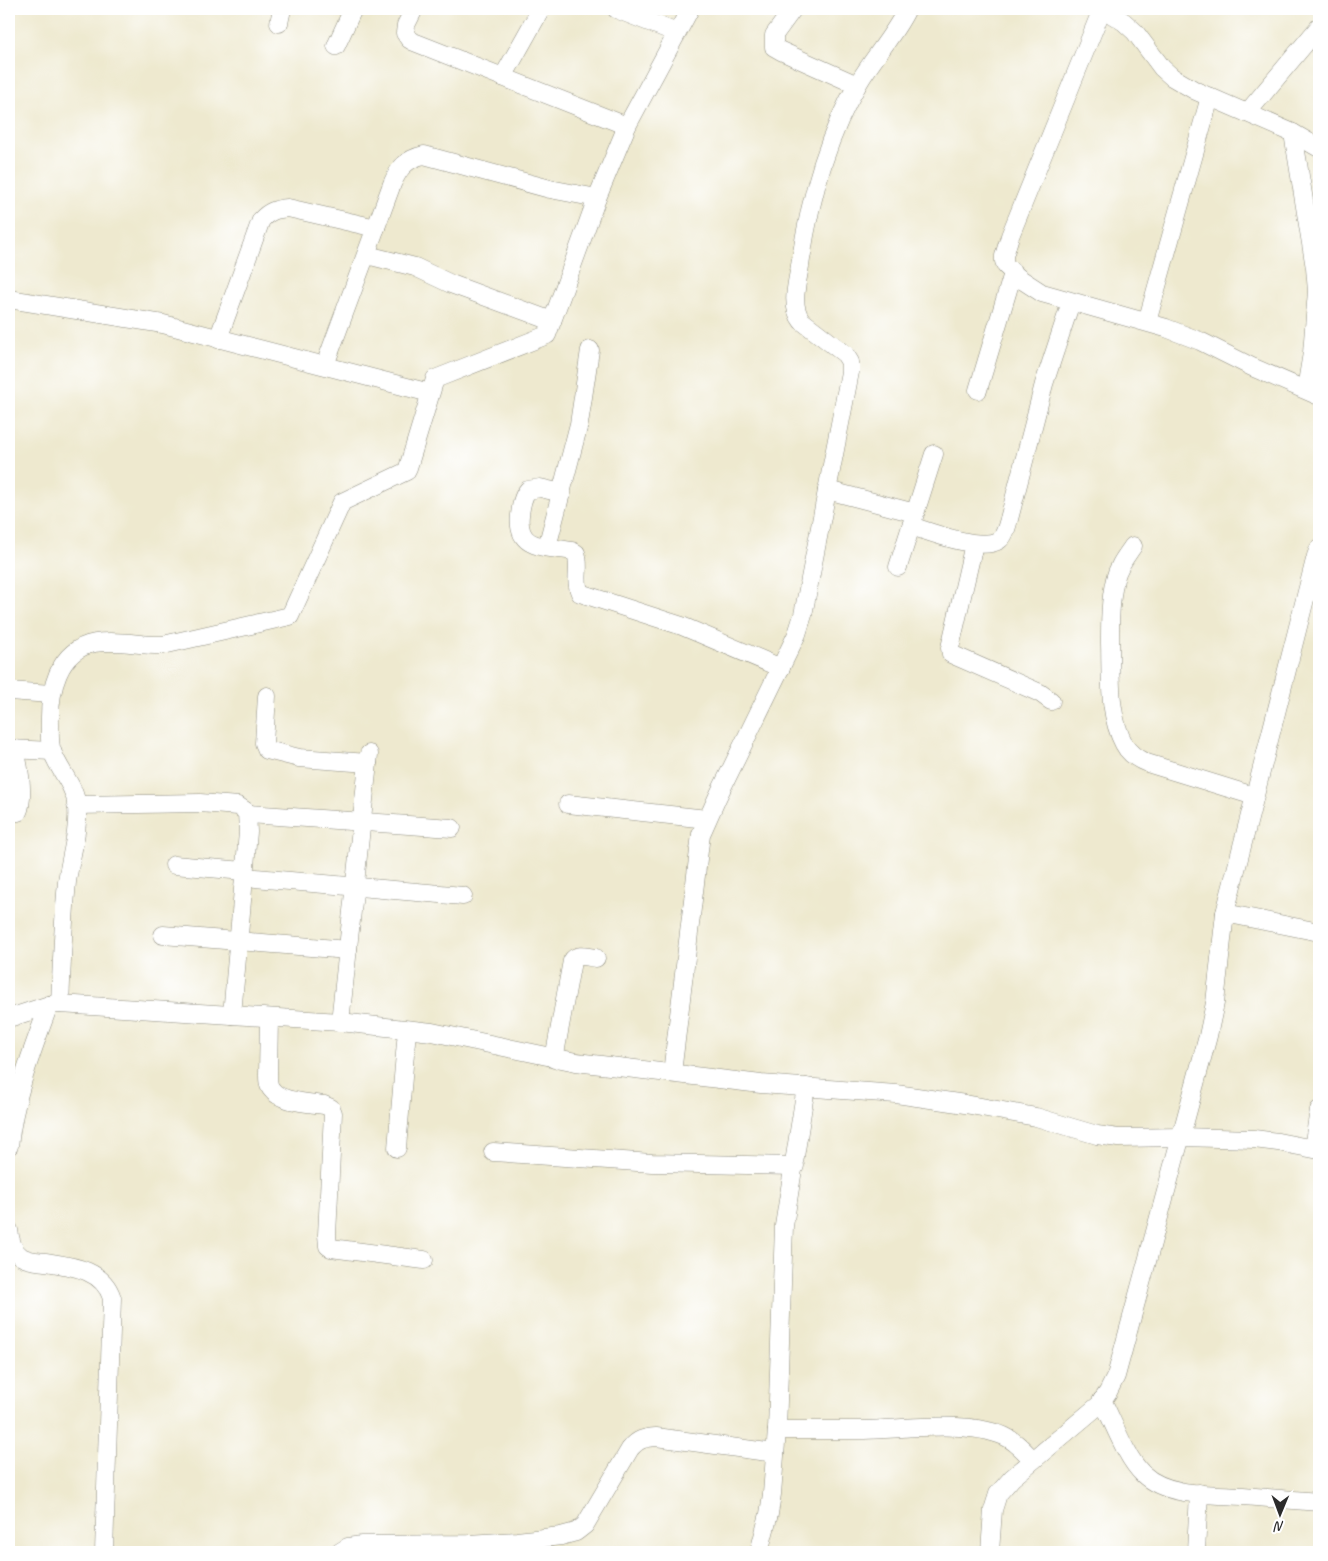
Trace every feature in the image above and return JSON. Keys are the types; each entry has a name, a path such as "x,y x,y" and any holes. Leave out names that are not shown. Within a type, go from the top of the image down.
{"street":[{"path":"336,46 353,9"},
{"path":"414,9 406,25 405,33 409,39 422,46 627,126"},
{"path":"504,78 541,9"},
{"path":"616,9 677,33"},
{"path":"9,1146 16,1104 24,1076 55,1005 68,881 76,827 76,805 73,790 52,751 50,741 49,716 51,694 62,665 70,655 80,648 93,643 163,645 290,616 342,502 407,471 434,379 547,335 597,198 627,126 690,9"},
{"path":"793,9 774,35 774,47 857,85"},
{"path":"672,1072 699,846 707,819 797,634 803,615 850,364 847,356 802,321 797,314 796,293 809,213 820,173 838,124 857,85 892,36 908,9"},
{"path":"1293,133 1317,291 1312,353 1313,392 1252,367 1200,341 1147,322 1042,293 1006,266 1004,261 1010,236 1102,9 1124,22 1135,32 1143,40 1162,68 1172,77 1196,91 1293,133 1319,148"},
{"path":"1247,113 1319,27"},
{"path":"1147,322 1210,97"},
{"path":"325,365 398,170 404,163 414,157 424,155 550,189 597,198"},
{"path":"218,339 261,220 268,212 288,208 376,228"},
{"path":"367,255 415,267 451,284 552,321"},
{"path":"978,390 1013,273"},
{"path":"9,299 163,324 430,393"},
{"path":"827,490 913,519 974,544 996,542 1001,539 1005,532 1044,384 1071,302"},
{"path":"547,547 579,424 590,350"},
{"path":"898,567 934,454"},
{"path":"562,493 533,488 526,492 522,501 519,519 522,536 534,545 572,551 576,554 579,565 578,589 583,595 682,626 781,668"},
{"path":"974,544 950,654 1040,693 1051,701"},
{"path":"1133,546 1115,578 1110,616 1112,707 1124,746 1134,756 1147,763 1254,796"},
{"path":"990,1552 995,1502 998,1494 1012,1478 1102,1400 1116,1376 1208,1036 1215,1003 1225,913 1319,548"},
{"path":"9,691 51,694"},
{"path":"266,696 264,743 267,750 299,758 368,759 340,1022"},
{"path":"9,813 18,812 20,806 20,775 12,749 52,751"},
{"path":"76,805 200,803 238,806 243,808 248,814 249,824 237,941 232,1015"},
{"path":"568,804 707,819"},
{"path":"248,814 452,828"},
{"path":"174,865 355,887 463,896"},
{"path":"1225,913 1319,932"},
{"path":"163,935 348,950"},
{"path":"554,1059 572,961 577,956 596,958"},
{"path":"9,1018 55,1005 340,1022 466,1038 554,1059 604,1066 672,1072 751,1083 896,1094 985,1107 1036,1117 1097,1135 1118,1138 1254,1139 1316,1150 1319,1110"},
{"path":"269,1018 268,1075 272,1091 279,1097 324,1105 331,1108 333,1114 328,1246 331,1248 424,1260"},
{"path":"397,1148 408,1030"},
{"path":"758,1552 769,1514 777,1430 784,1226 806,1087"},
{"path":"493,1152 652,1163 795,1166"},
{"path":"9,1230 13,1247 22,1257 76,1267 86,1271 98,1277 104,1283 112,1298 104,1552"},
{"path":"1102,1400 1130,1456 1141,1472 1150,1480 1162,1485 1199,1493 1319,1502"},
{"path":"777,1430 863,1430 938,1427 974,1429 1006,1437 1033,1460"},
{"path":"340,1552 348,1547 362,1545 469,1544 561,1536 576,1532 585,1525 630,1449 638,1440 646,1438 656,1437 775,1453"},
{"path":"1196,1552 1199,1493"}]}
